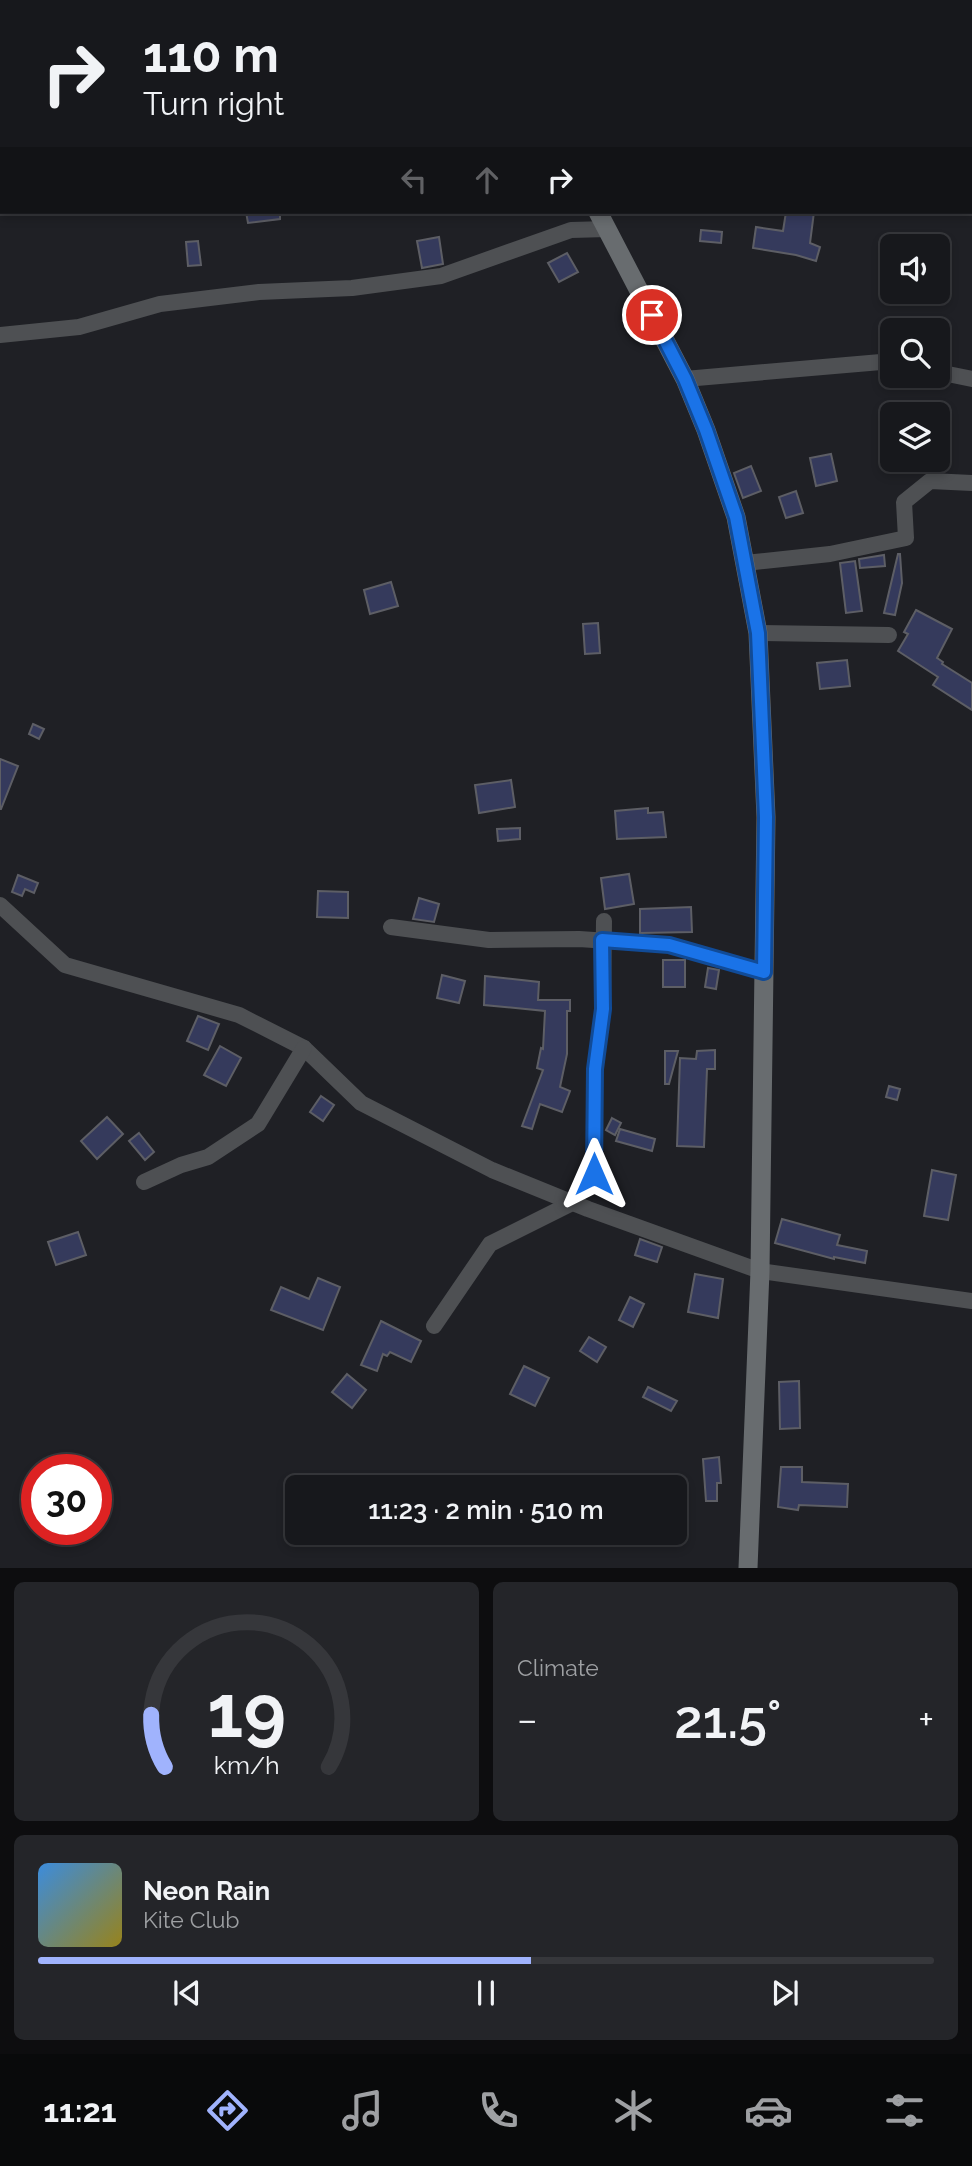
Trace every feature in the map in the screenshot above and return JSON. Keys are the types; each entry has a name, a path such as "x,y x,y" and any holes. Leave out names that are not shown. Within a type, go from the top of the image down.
{"main road":[{"path":"603,221 685,379 706,430 736,517 758,633 766,817 760,1271 748,1567"}],"street":[{"path":"0,335 79,327 160,304 259,292 352,288 441,276 603,221"},
{"path":"685,379 880,362"},
{"path":"950,374 972,379"},
{"path":"745,563 830,554 906,538 904,502 930,481 972,483"},
{"path":"758,633 889,635"},
{"path":"0,905 65,965 239,1015 303,1048 361,1103 492,1170 572,1203 760,1271 972,1301"},
{"path":"433,1325 490,1244 572,1203 594,1174 595,1069 603,1009 604,922"},
{"path":"391,927 489,940 602,940 669,945 764,972"},
{"path":"144,1182 181,1165 208,1157 258,1124 303,1048"}],"building":[{"path":"246,214 280,214 280,219 248,223"},
{"path":"786,214 814,214 810,243 820,247 816,261 753,248 756,227 783,231"},
{"path":"701,230 722,232 721,243 700,241"},
{"path":"439,237 443,264 422,268 417,241"},
{"path":"198,241 201,265 188,266 186,242"},
{"path":"567,253 578,272 559,282 548,263"},
{"path":"831,454 837,481 816,486 810,458"},
{"path":"751,466 761,491 743,498 734,473"},
{"path":"796,491 803,513 786,518 779,497"},
{"path":"898,554 902,583 895,615 884,613"},
{"path":"884,555 885,566 860,568 859,559"},
{"path":"855,561 862,611 846,613 840,563"},
{"path":"391,582 398,606 370,614 364,590"},
{"path":"916,610 952,629 937,658 972,683 972,710 933,685 938,677 898,651 908,634 904,632"},
{"path":"598,623 600,653 585,654 583,624"},
{"path":"847,660 850,686 820,689 817,663"},
{"path":"33,724 44,729 39,739 29,734"},
{"path":"0,759 18,766 1,809 0,809"},
{"path":"511,780 515,807 479,813 475,785"},
{"path":"648,808 648,813 663,812 666,837 617,839 615,811"},
{"path":"520,828 520,839 498,841 497,829"},
{"path":"629,874 634,904 605,909 601,878"},
{"path":"18,875 38,883 34,893 25,889 22,896 12,892"},
{"path":"318,891 348,892 348,918 317,917"},
{"path":"419,898 439,904 434,922 413,919"},
{"path":"691,907 692,932 640,933 640,909"},
{"path":"663,960 685,960 685,987 663,987"},
{"path":"708,968 719,970 716,989 705,987"},
{"path":"442,975 465,981 459,1003 437,998"},
{"path":"485,976 539,982 538,1000 570,1000 570,1011 567,1011 567,1054 560,1087 570,1091 562,1112 540,1104 532,1129 522,1126 543,1070 537,1068 541,1048 543,1049 545,1011 484,1005"},
{"path":"198,1016 219,1024 208,1050 187,1041"},
{"path":"220,1046 241,1058 226,1086 204,1075"},
{"path":"715,1050 715,1069 707,1069 704,1147 677,1146 680,1058 696,1059 697,1051"},
{"path":"665,1051 678,1051 669,1084 665,1084"},
{"path":"889,1086 900,1089 897,1100 886,1097"},
{"path":"321,1096 334,1105 323,1121 310,1112"},
{"path":"107,1117 123,1134 97,1159 81,1141"},
{"path":"612,1118 621,1123 615,1135 606,1130"},
{"path":"620,1129 655,1139 652,1151 616,1141"},
{"path":"139,1133 154,1152 145,1160 129,1141"},
{"path":"932,1170 956,1175 948,1220 924,1216"},
{"path":"782,1219 840,1235 837,1245 867,1251 865,1263 834,1259 775,1243"},
{"path":"78,1232 86,1255 56,1265 48,1242"},
{"path":"640,1239 662,1247 657,1262 635,1255"},
{"path":"695,1274 723,1279 718,1318 688,1312"},
{"path":"318,1278 340,1287 323,1330 271,1310 281,1287 309,1299"},
{"path":"630,1297 644,1304 633,1327 619,1320"},
{"path":"381,1321 421,1341 411,1362 390,1352 387,1356 383,1354 377,1371 361,1365"},
{"path":"589,1337 606,1347 597,1362 580,1351"},
{"path":"524,1366 549,1378 535,1406 510,1394"},
{"path":"347,1374 366,1390 352,1408 332,1392"},
{"path":"799,1381 800,1428 780,1429 779,1382"},
{"path":"648,1387 677,1401 671,1411 643,1397"},
{"path":"719,1457 721,1483 717,1483 717,1501 706,1501 703,1459"},
{"path":"781,1467 802,1467 802,1482 848,1484 847,1507 799,1505 798,1510 778,1507"}],"route":[{"path":"594,1174 595,1069 603,1009 602,940 669,945 764,972 766,817 758,633 736,517 685,379 652,315"}]}
